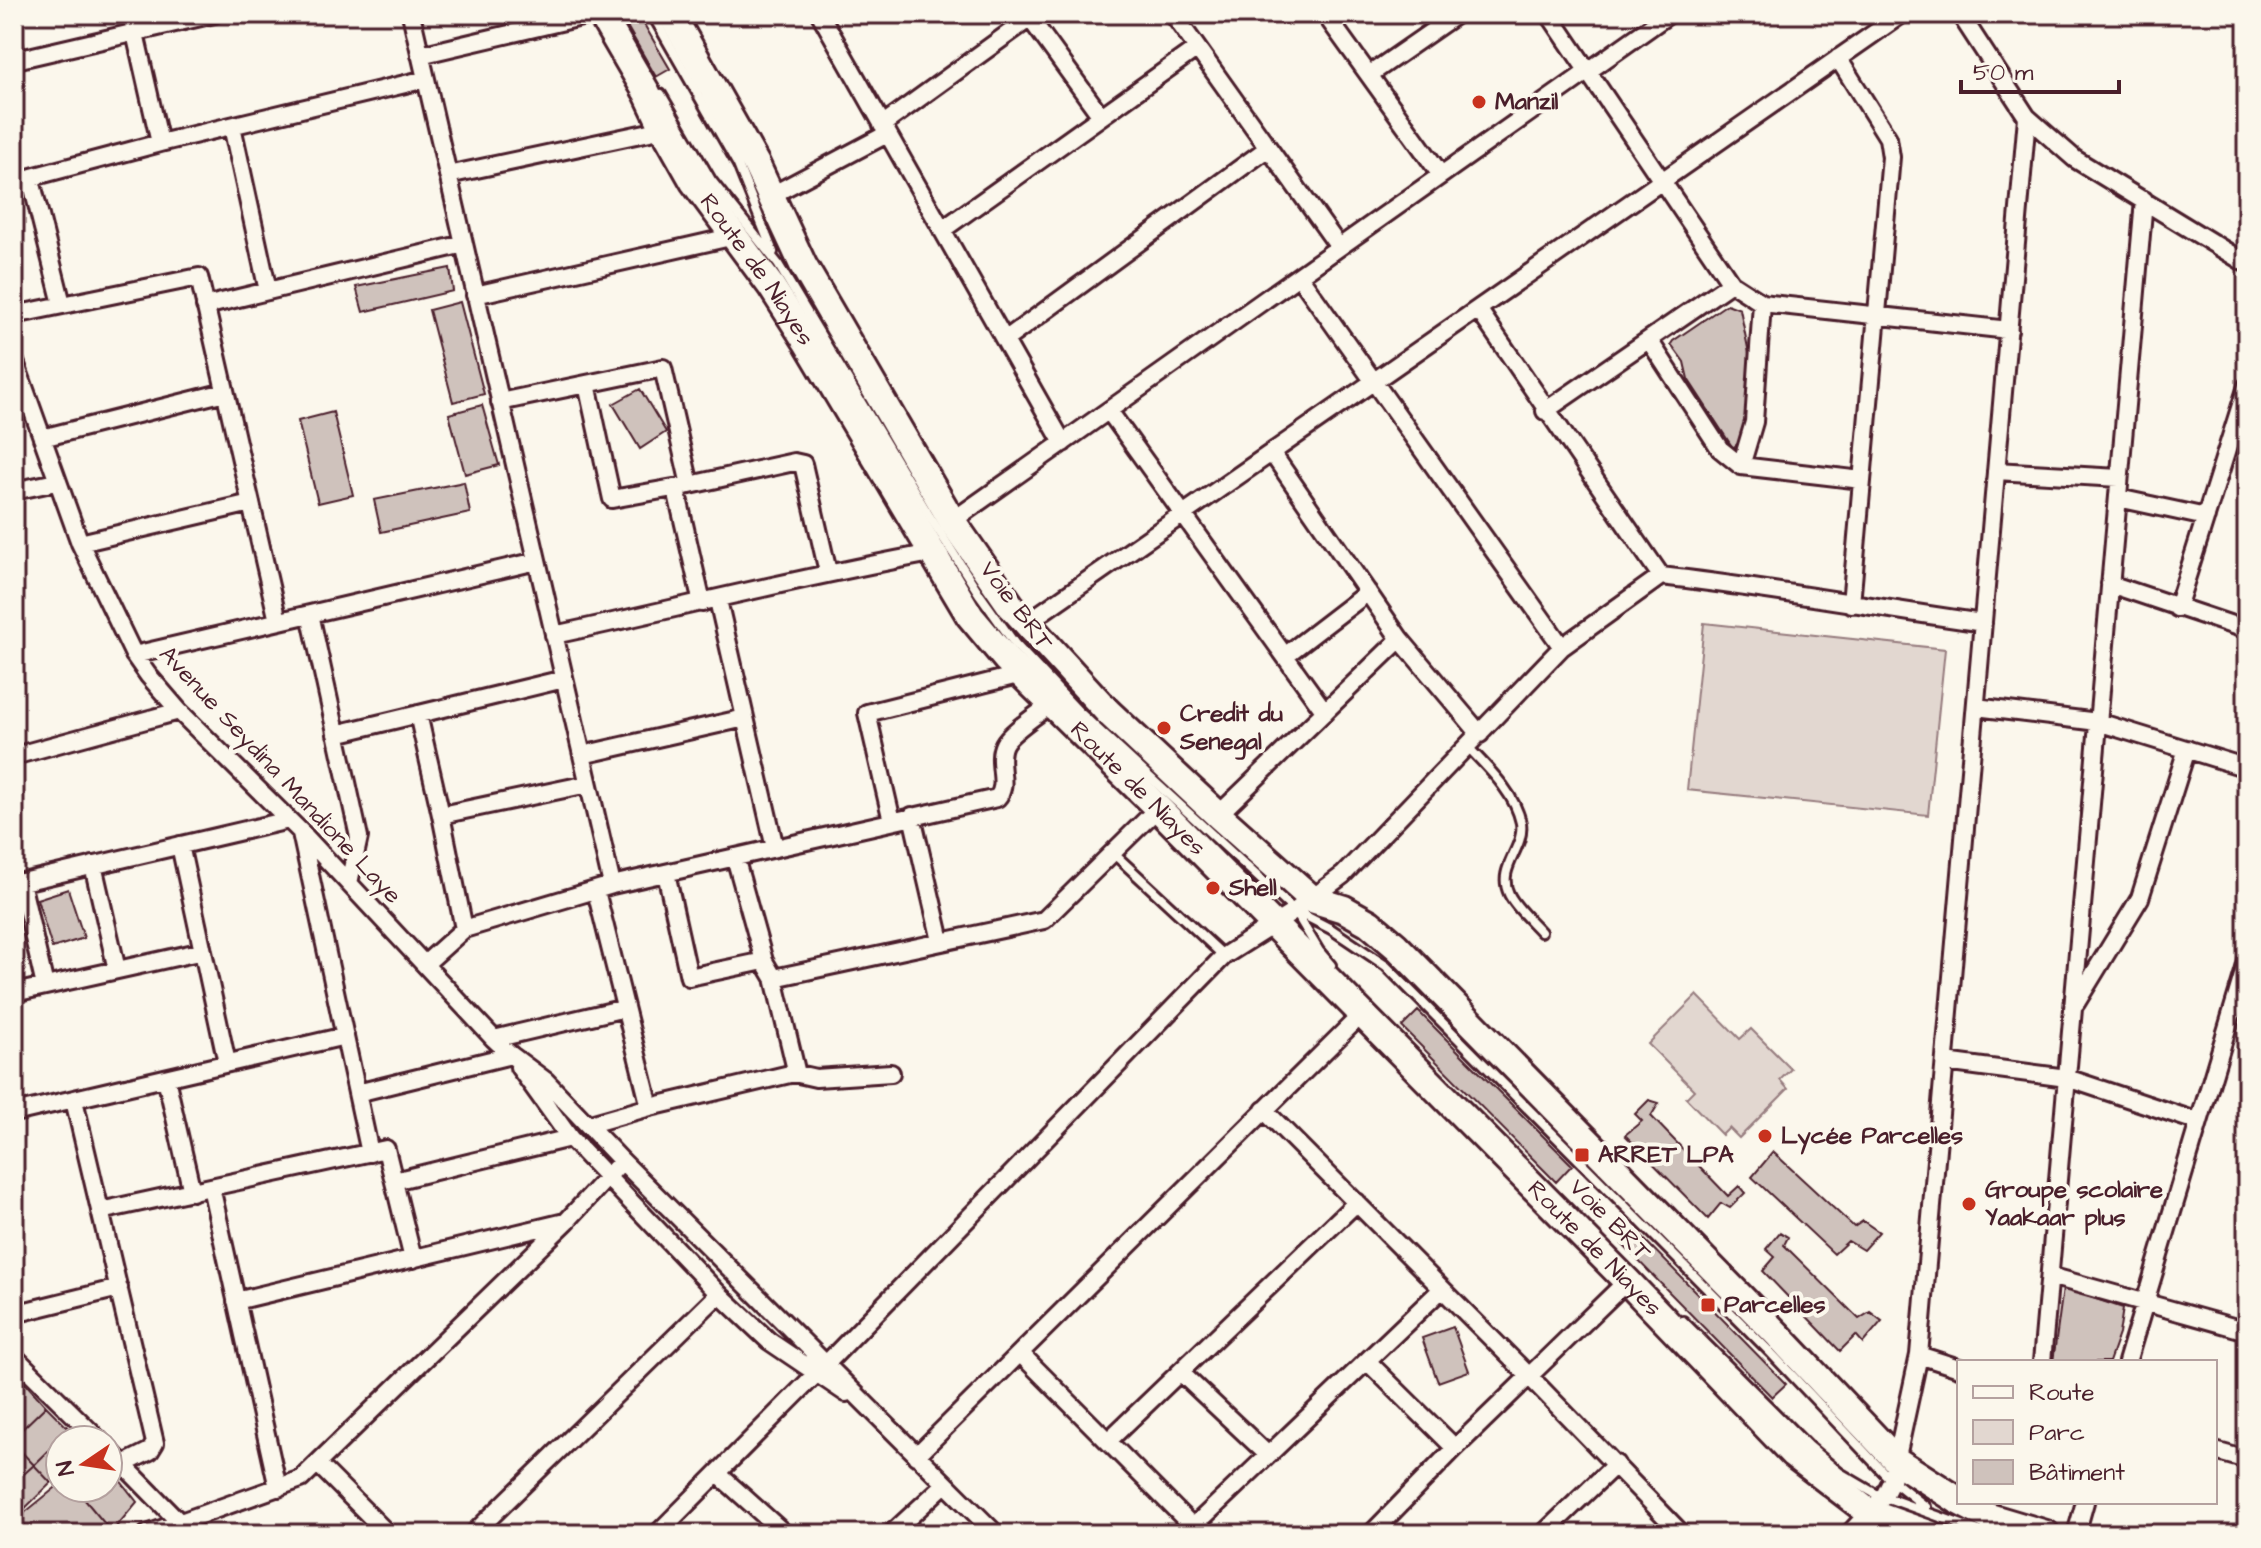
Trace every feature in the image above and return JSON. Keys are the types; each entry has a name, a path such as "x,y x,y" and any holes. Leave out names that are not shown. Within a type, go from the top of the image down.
{"main road":[{"name":"Route de Niayes","path":"601,14 694,182 735,236 808,344 970,616 1006,659 1158,808 1293,911 1344,909 1369,923 1407,956 1777,1334 1894,1470 1957,1501"},
{"name":"Route de Niayes","path":"671,14 756,164 803,265 952,521 1025,624 1108,712 1218,815 1369,1014 1793,1454 1877,1504 1931,1523"},
{"name":"Route de Niayes","path":"1964,1504 1989,1517 2046,1534"}],"street":[{"path":"14,46 20,59 214,14"},
{"path":"411,14 582,755 625,1008 650,1107"},
{"path":"420,55 594,14"},
{"path":"1325,14 1441,175"},
{"path":"1369,75 1457,14"},
{"path":"1549,14 1731,283 1762,303 2009,330"},
{"path":"952,521 1669,14"},
{"path":"1025,624 1902,14"},
{"path":"1960,14 2027,117 2075,159 2247,264"},
{"path":"1177,15 1197,48 1339,247"},
{"path":"770,196 885,129 1028,16 1101,116"},
{"path":"827,17 885,129 1063,443"},
{"path":"135,33 160,143"},
{"path":"942,230 1197,48"},
{"path":"1838,58 1888,138 1890,148 1851,604"},
{"path":"62,304 32,177 426,79"},
{"path":"1849,1534 1877,1504 1894,1470 1919,1355 2027,117"},
{"path":"232,126 268,291"},
{"path":"448,175 664,129"},
{"path":"1005,340 1268,148"},
{"path":"2042,1360 2144,200"},
{"path":"475,295 735,236"},
{"path":"205,306 464,244"},
{"path":"14,315 197,276 278,621"},
{"path":"1299,276 1562,647"},
{"path":"1545,411 1731,283"},
{"path":"1741,466 1754,422 1762,303"},
{"path":"1478,309 1545,411 1661,576"},
{"path":"1649,340 1720,449 1741,466 1862,480"},
{"name":"Avenue Seydina Mandione Laye","path":"15,366 80,543 134,655 179,711 295,826 511,1055"},
{"path":"500,402 663,368 683,487 710,602 745,718 775,848"},
{"path":"587,384 612,499 615,501 794,462 803,464 828,572"},
{"path":"2177,608 2247,386"},
{"path":"42,438 225,392"},
{"path":"1109,411 1325,712"},
{"path":"1272,453 1400,639 1480,734"},
{"path":"1996,471 2119,478"},
{"path":"14,491 56,482"},
{"path":"2118,498 2206,517"},
{"path":"80,543 251,503"},
{"path":"554,635 710,602 828,572 932,553"},
{"path":"134,655 537,561"},
{"path":"657,1534 1224,956 1343,875 1562,647 1661,576 1739,584 1983,623"},
{"path":"2110,584 2247,630"},
{"path":"1286,655 1368,592"},
{"path":"310,614 359,837 349,883"},
{"path":"1218,815 1400,639"},
{"path":"892,821 867,713 1022,674"},
{"path":"336,734 564,679"},
{"path":"425,964 464,929 604,888 997,798 1003,787 1000,764 1004,743 1052,703"},
{"path":"1976,707 2098,722 2247,768"},
{"path":"14,756 179,711"},
{"path":"418,714 464,929"},
{"path":"582,755 745,718"},
{"path":"2073,1007 2140,898 2187,749"},
{"path":"441,815 588,784"},
{"path":"774,978 1044,920 1158,808"},
{"path":"912,816 941,941"},
{"path":"45,986 18,883 180,845 295,826 370,1153"},
{"path":"180,845 227,1063"},
{"path":"735,857 764,961 774,978 796,1070 794,1073"},
{"path":"93,865 117,970"},
{"path":"666,873 689,977 764,961"},
{"path":"14,993 203,951"},
{"path":"2128,1360 2247,962"},
{"path":"494,1039 625,1008"},
{"path":"916,1456 1264,1110 1369,1014"},
{"path":"14,1113 345,1036"},
{"path":"357,1093 511,1055"},
{"path":"511,1055 570,1138 719,1294 769,1341 821,1368"},
{"path":"511,1055 546,1081 590,1124 821,1368 866,1406 996,1534"},
{"path":"1945,1062 2067,1078 2199,1122"},
{"path":"590,1124 794,1073 816,1078 891,1073"},
{"path":"166,1078 192,1192"},
{"path":"74,1100 155,1443 150,1451 124,1464 191,1534"},
{"path":"1264,1110 1682,1534"},
{"path":"394,1181 570,1138"},
{"path":"100,1211 387,1150 413,1259"},
{"path":"147,1534 301,1479 566,1222 622,1161"},
{"path":"211,1187 278,1488"},
{"path":"1108,1441 1357,1202"},
{"path":"236,1301 566,1222"},
{"path":"2050,1276 2247,1331"},
{"path":"1371,1534 1627,1281"},
{"path":"14,1314 119,1288"},
{"path":"1020,1353 1196,1530 1268,1455 1442,1289"},
{"path":"473,1534 719,1294"},
{"path":"1919,1355 1957,1367"},
{"path":"14,1356 83,1424"},
{"path":"1367,1361 1455,1448"},
{"path":"1180,1372 1268,1455"},
{"path":"2217,1452 2247,1460"},
{"path":"318,1464 388,1534"},
{"path":"1543,1534 1616,1464"},
{"path":"718,1474 785,1534"},
{"path":"891,1534 944,1485"},
{"path":"2076,1534 2084,1504"}],"lane":[{"name":"Voie BRT","path":"652,14 738,165 778,264"},
{"name":"Voie BRT","path":"654,81 711,180 778,264 930,517 1015,644 1078,711 1293,911 1319,951 1336,970"},
{"path":"1468,747 1511,798 1521,824 1519,843 1505,872 1508,893 1541,932"},
{"path":"1113,852 1224,956"},
{"path":"1369,1014 1388,1025"},
{"path":"1398,1035 1505,1144"},
{"path":"1674,1312 1808,1446 1877,1504"},
{"path":"1894,1470 1931,1523 1987,1534"}],"green space":[{"path":"1704,623 1945,649 1928,815 1687,790"},
{"path":"1697,995 1740,1039 1751,1029 1791,1069 1780,1080 1788,1089 1739,1138 1729,1128 1722,1135 1686,1098 1694,1090 1648,1044"}],"building":[{"path":"620,14 638,14 670,69 656,77"},
{"path":"450,268 453,291 363,312 356,287"},
{"path":"460,302 484,394 453,402 429,310"},
{"path":"1727,304 1740,309 1751,363 1747,435 1733,448 1688,379 1684,362 1671,344"},
{"path":"640,389 666,432 640,449 613,404"},
{"path":"482,405 499,465 465,474 449,414"},
{"path":"333,412 353,495 318,503 298,421"},
{"path":"464,482 470,513 381,532 374,500"},
{"path":"68,889 84,938 52,948 37,899"},
{"path":"1418,1011 1572,1165 1556,1182 1402,1027"},
{"path":"1649,1100 1659,1103 1651,1116 1728,1196 1739,1186 1745,1193 1730,1208 1721,1203 1708,1219 1625,1135 1642,1121 1635,1114"},
{"path":"1773,1152 1854,1227 1863,1221 1879,1232 1863,1250 1848,1241 1834,1254 1752,1177"},
{"path":"1635,1230 1786,1384 1772,1397 1622,1244"},
{"path":"1780,1232 1788,1237 1784,1245 1859,1319 1870,1312 1882,1321 1863,1343 1856,1335 1840,1351 1763,1271 1775,1257 1766,1249"},
{"path":"2063,1288 2123,1308 2119,1334 2110,1360 2053,1360"},
{"path":"1453,1327 1469,1371 1438,1382 1422,1338"},
{"path":"14,1372 25,1383 14,1393"},
{"path":"25,1383 46,1406 14,1437 14,1393"},
{"path":"46,1406 64,1424 44,1424 44,1455 34,1465 14,1444 14,1437"},
{"path":"14,1444 34,1465 14,1483"},
{"path":"44,1455 44,1476 34,1465"},
{"path":"34,1465 44,1476 44,1490 16,1517 14,1483"},
{"path":"124,1485 137,1502 110,1530 88,1504 124,1504"},
{"path":"44,1497 44,1504 88,1504 110,1530 96,1534 32,1534 18,1518"}],"place":[{"name":"Manzil","path":"1479,102"},
{"name":"Credit du Senegal","path":"1164,728"},
{"name":"Shell","path":"1213,888"},
{"name":"Lycée Parcelles","path":"1765,1136"},
{"name":"ARRET LPA","path":"1582,1155"},
{"name":"Groupe scolaire Yaakaar plus","path":"1969,1204"},
{"name":"Parcelles","path":"1708,1305"}]}
